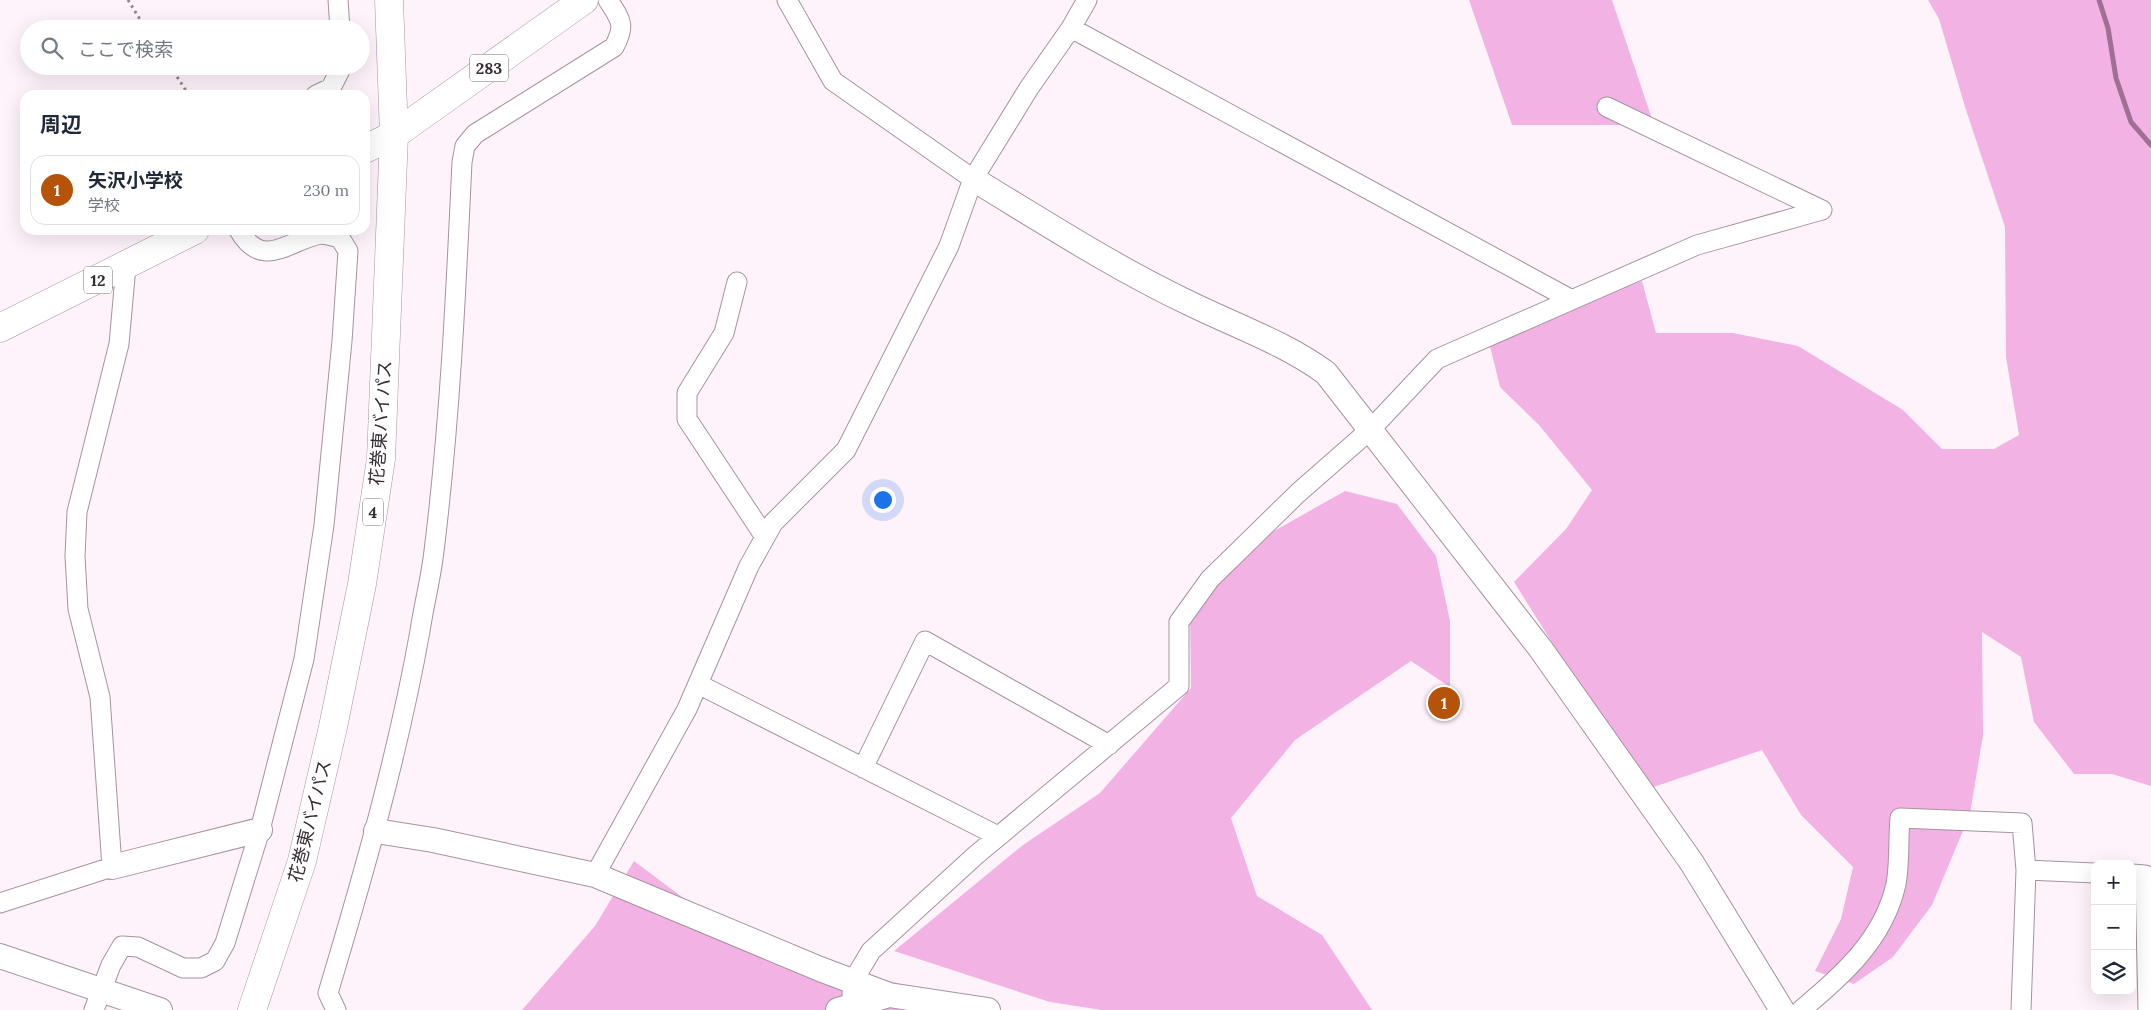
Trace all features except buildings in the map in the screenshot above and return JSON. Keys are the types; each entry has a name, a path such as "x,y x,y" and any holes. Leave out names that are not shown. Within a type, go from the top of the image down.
{"main road":[{"name":"花巻東バイパス","path":"252,1010 302,861 334,727 362,584 380,459 394,135 389,0"},
{"name":"283","path":"394,135 584,0"},
{"path":"370,147 394,135"},
{"name":"12","path":"0,328 185,235"}],"street":[{"path":"338,0 339,20"},
{"path":"336,1010 328,993 376,832 410,684 434,553 444,454 462,162 465,146 475,134 614,47 622,32 620,18 608,0"},
{"path":"787,0 833,81 973,178 1070,238 1189,304 1304,356 1326,373 1551,664 1692,863 1782,1010"},
{"path":"595,875 687,709 749,566 765,537 773,523 846,450 949,246 973,178 1028,88 1071,28 1087,0"},
{"path":"1071,28 1572,300"},
{"path":"327,90 331,88 338,75"},
{"path":"845,1008 853,981 871,951 998,836 1179,686 1179,622 1210,579 1298,493 1371,429 1438,360 1697,245 1822,210 1607,107"},
{"path":"241,235 260,250 278,252 320,235"},
{"path":"98,1000 111,965 122,946 138,947 184,968 201,968 215,961 225,943 260,830 304,659 324,526 342,341 348,251 340,238 326,235"},
{"path":"112,868 100,697 78,609 75,556 77,512 119,344 126,266"},
{"path":"737,282 724,333 687,393 687,419 765,537"},
{"path":"863,768 925,641 1109,745"},
{"path":"698,684 998,836"},
{"path":"1801,1010 1841,977 1875,935 1890,907 1896,881 1900,818 2022,823 2026,870 2021,1010"},
{"path":"0,903 112,868 260,830"},
{"path":"376,832 433,840 595,875 890,995 988,1010"},
{"path":"2026,870 2091,873"},
{"path":"2136,874 2146,875 2148,1010"},
{"path":"0,956 98,1000 160,1010"},
{"path":"845,1008 890,995"}],"path":[{"path":"128,0 140,20"},
{"path":"176,75 186,90"}],"shaded area":[{"path":"1469,0 1612,0 1654,125 1512,125"},
{"path":"1928,0 2151,0 2151,786 2112,774 2074,774 2034,722 2021,657 1982,632 1983,735 1970,814 1932,905 1893,957 1854,984 1815,971 1841,919 1853,867 1801,815 1762,750 1645,790 1514,582 1566,529 1592,490 1539,425 1500,387 1487,334 1642,281 1656,333 1733,333 1798,346 1903,410 1942,449 1994,449 2019,435 2006,357 2005,227 1966,110 1939,19"},
{"path":"1345,491 1397,504 1436,556 1450,621 1450,687 1411,661 1295,740 1231,818 1257,896 1322,935 1372,1010 1102,1010 1050,1002 894,951 1023,845 1100,793 1191,688 1190,610 1203,571"},
{"path":"634,861 738,939 994,1010 522,1010 595,926"}],"waterway":[{"path":"2099,0 2108,28 2116,78 2131,122 2151,145"}],"place":[{"name":"矢沢小学校","path":"1444,703"}]}
